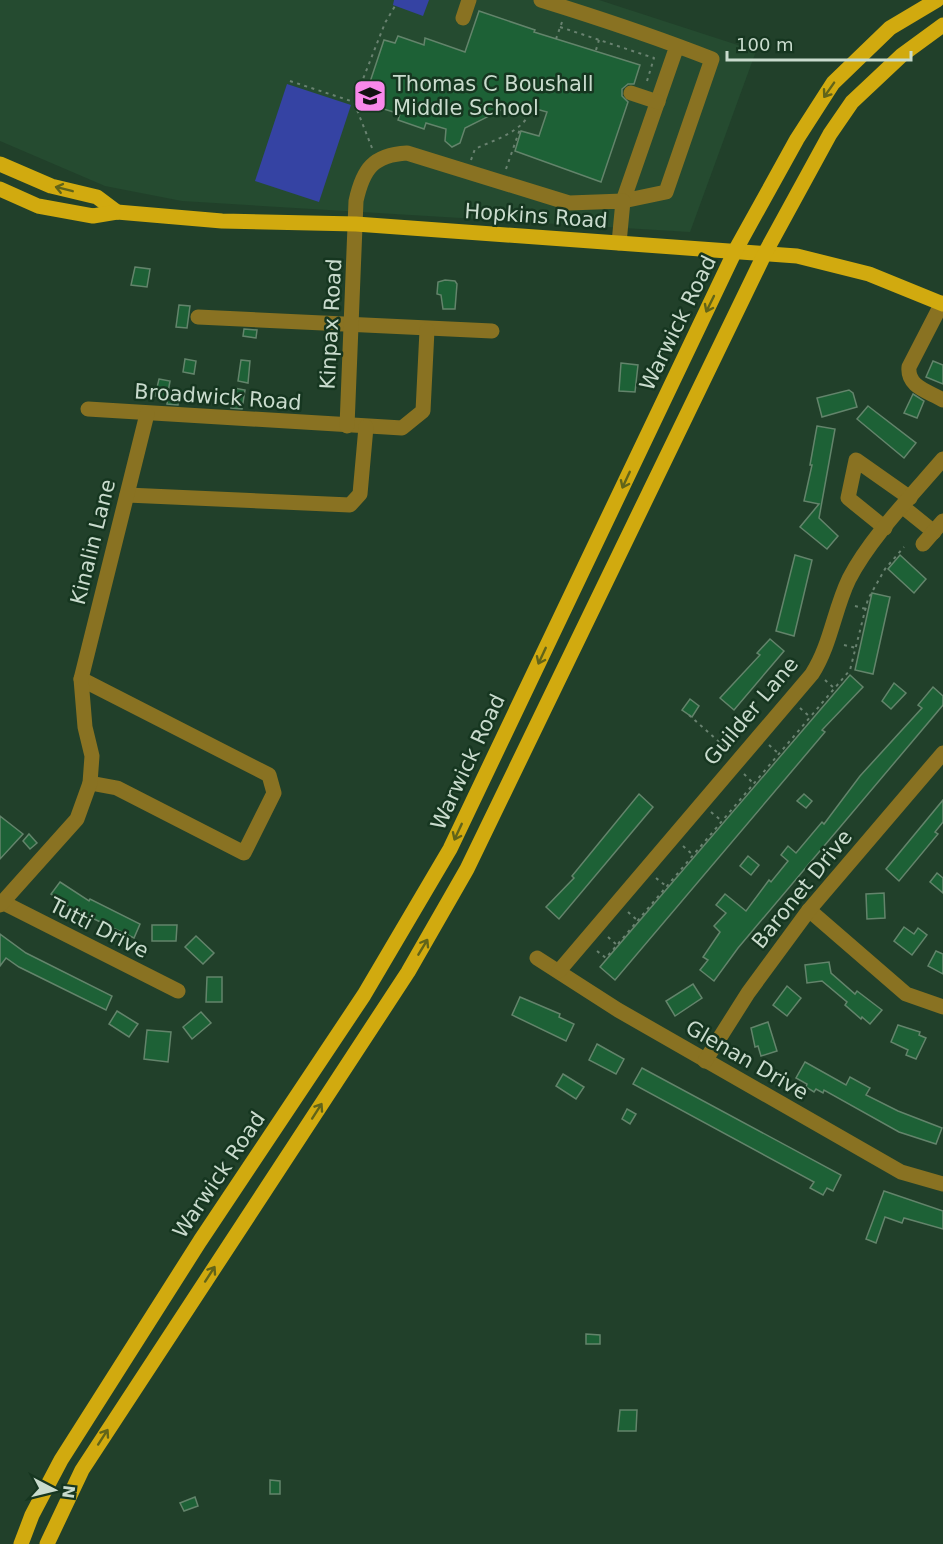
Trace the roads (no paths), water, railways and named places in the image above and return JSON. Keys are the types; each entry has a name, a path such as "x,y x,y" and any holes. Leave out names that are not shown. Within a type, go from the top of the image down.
{"main road":[{"name":"Warwick Road","path":"21,1544 32,1515 61,1460 200,1241 364,995 450,849 735,251 797,139 833,83 890,28 937,0"},
{"path":"47,1544 82,1470 408,972 467,869 765,253 830,134 852,102 902,55 943,25"},
{"name":"Hopkins Road","path":"0,164 51,186 97,197 117,212"},
{"name":"Hopkins Road","path":"0,189 38,206 93,216 117,212 212,221 356,224 797,256 847,267 882,278 942,304"}],"street":[{"path":"463,18 469,0"},
{"path":"541,0 677,46 623,201 619,243"},
{"name":"Kinpax Road","path":"347,426 353,326 356,201 360,181 371,164 389,154 407,153 569,202 623,201 666,192 712,59 677,46"},
{"path":"631,93 658,102"},
{"path":"942,304 909,367 908,375 911,382 943,400"},
{"path":"198,317 492,332"},
{"name":"Broadwick Road","path":"88,409 402,428 423,411 427,330"},
{"name":"Kinalin Lane","path":"1,904 77,819 90,783 92,756 85,727 81,680 147,414"},
{"path":"127,495 350,505 360,494 366,427"},
{"name":"Guilder Lane","path":"559,970 812,674 824,654 849,579 885,528 943,459"},
{"path":"885,528 848,498 856,460 906,503 938,526 923,544"},
{"path":"81,680 269,775 274,793 244,853 117,788 90,783"},
{"name":"Baronet Drive","path":"705,1061 748,993 809,910 943,753"},
{"name":"Tutti Drive","path":"1,904 178,991"},
{"path":"809,910 906,994 943,1007"},
{"name":"Glenan Drive","path":"537,958 618,1010 901,1172 943,1184"}],"place":[{"name":"Thomas C Boushall Middle School","path":"370,96"}]}
